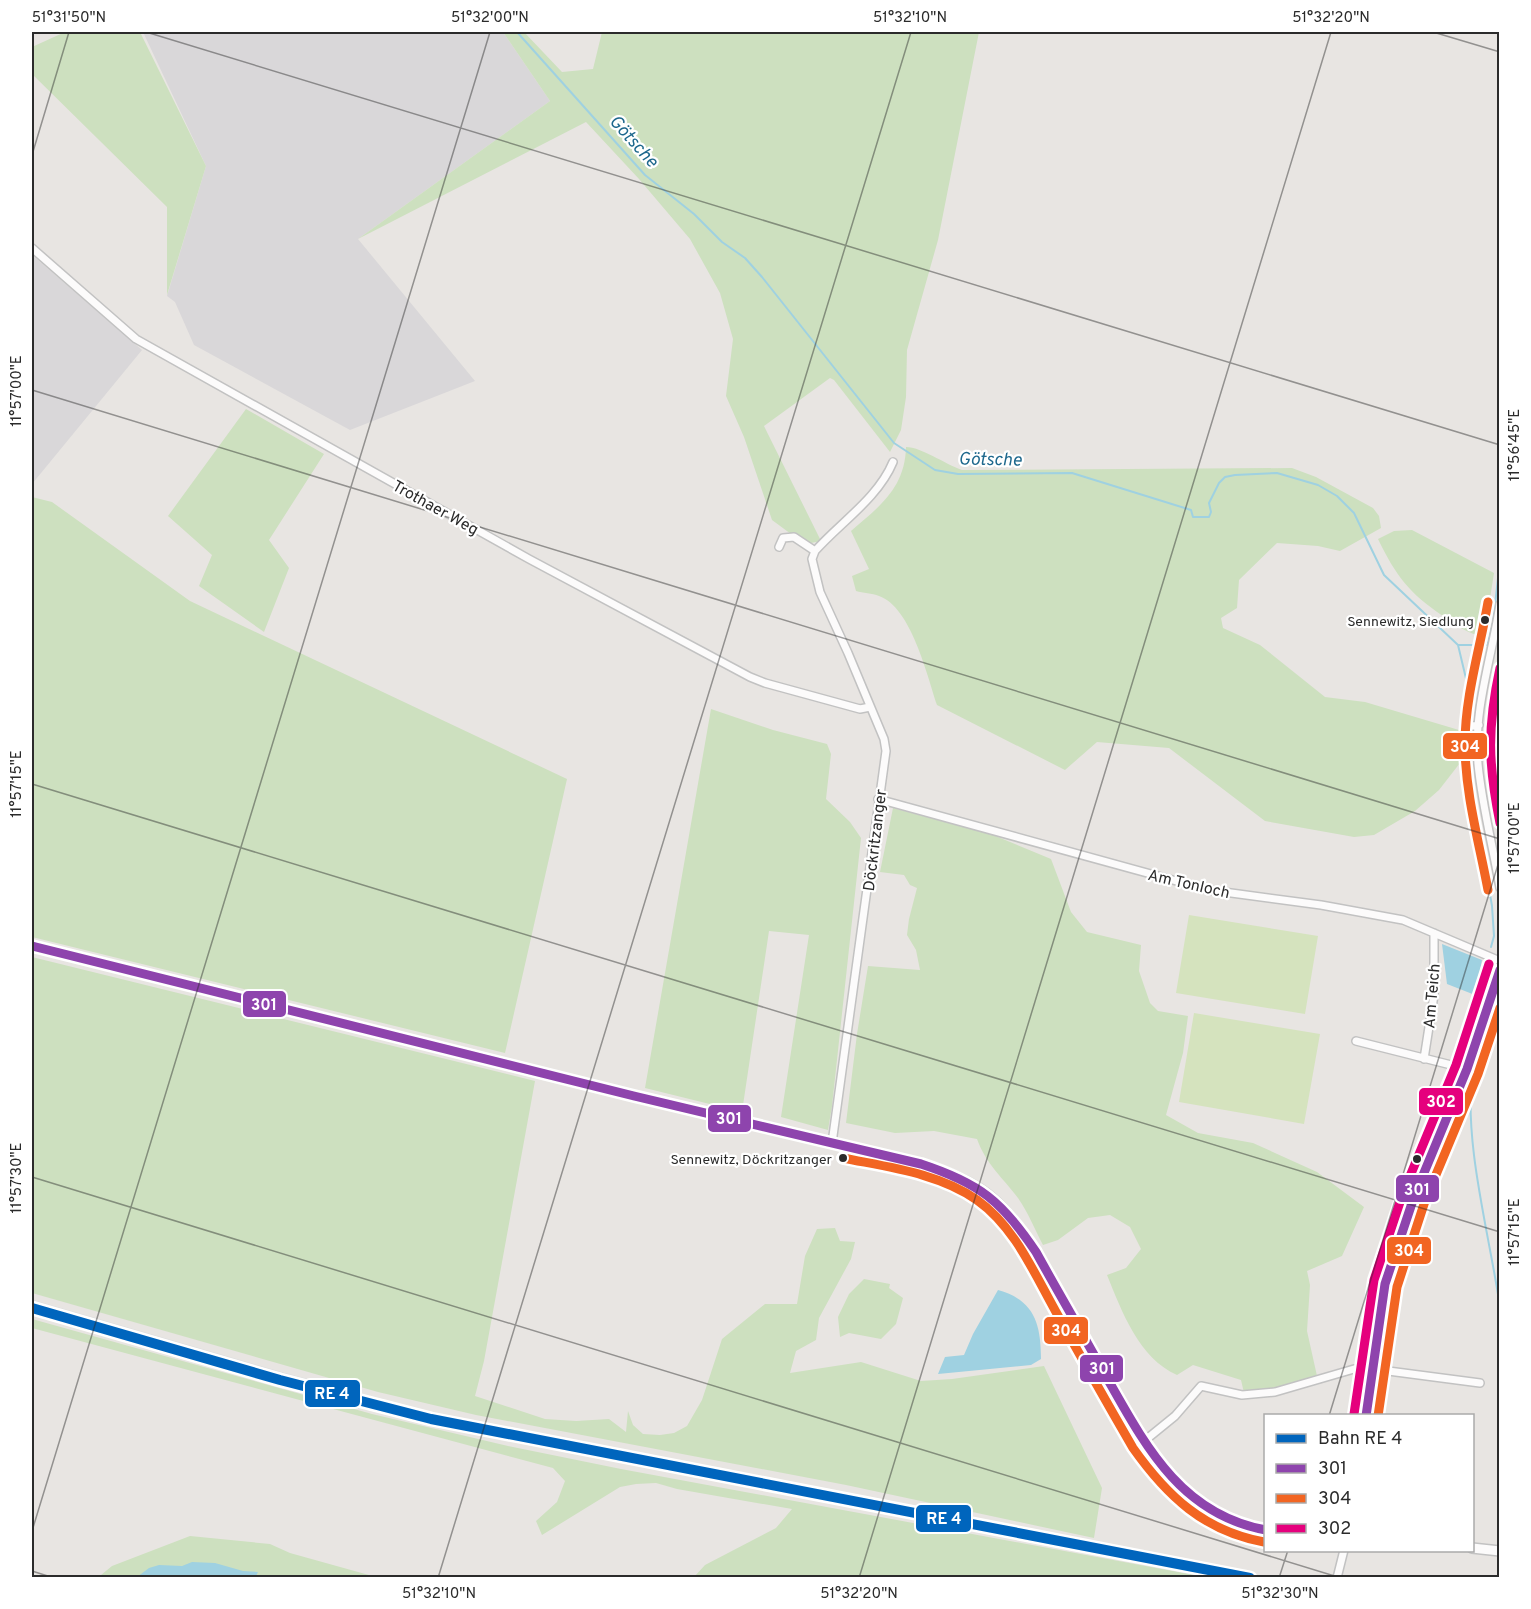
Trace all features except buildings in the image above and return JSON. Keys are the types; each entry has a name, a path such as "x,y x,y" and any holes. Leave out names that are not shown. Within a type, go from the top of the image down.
{"main road":[{"path":"32,946 953,1173 973,1183 1000,1204 1021,1228 1143,1442 1172,1479 1209,1509 1236,1524 1264,1530"},
{"path":"1474,1548 1500,1551"}],"street":[{"name":"Trothaer Weg","path":"32,248 136,339 529,559 750,677 860,709 870,707"},
{"path":"779,547 783,538 794,537 815,551 873,494 888,476 893,462"},
{"name":"Döckritzanger","path":"815,551 812,559 820,592 884,739 886,751 832,1143"},
{"path":"1500,604 1477,726 1478,763 1500,888"},
{"path":"1466,727 1477,726"},
{"name":"Am Tonloch","path":"878,799 1209,890 1321,905 1403,920 1500,961"},
{"name":"Am Teich","path":"1424,1059 1434,994 1434,933"},
{"path":"1366,1414 1385,1284 1414,1197 1467,1070 1496,988 1500,968"},
{"path":"1356,1041 1467,1070"},
{"path":"1143,1442 1175,1416 1201,1386 1242,1395 1275,1392 1354,1369 1373,1369 1480,1383"},
{"path":"1337,1578 1344,1552"}],"shaded area":[{"path":"143,32 503,32 550,101 358,239 475,381 350,430 194,345 175,302 167,296 206,166"},
{"path":"32,255 142,350 32,484"}],"green space":[{"path":"65,32 140,32 206,166 167,295 167,207 32,74 32,47"},
{"path":"503,32 524,32 562,72 593,69 602,32 979,32 938,240 907,350 906,397 901,430 890,452 834,380 830,378 764,426 821,541 811,543 791,534 772,520 744,437 726,396 733,339 720,293 690,239 586,122 358,239 550,101"},
{"path":"246,409 324,454 269,540 289,568 264,632 199,586 212,555 168,516"},
{"path":"906,447 919,450 962,470 1292,468 1316,477 1373,508 1379,516 1381,528 1340,551 1318,546 1277,543 1239,580 1237,608 1221,618 1223,628 1260,645 1325,697 1365,702 1459,730 1460,763 1439,790 1415,811 1374,835 1354,837 1265,821 1169,748 1097,742 1065,770 937,705 923,660 909,627 900,613 879,596 856,591 852,576 869,569 851,531 881,504 896,485 905,461"},
{"path":"32,497 52,502 190,601 567,779 505,1053 32,937"},
{"path":"1412,530 1494,573 1484,637 1453,623 1431,608 1404,583 1378,539 1394,531"},
{"path":"711,709 773,730 827,744 831,754 826,799 850,822 861,838 828,1130 781,1117 809,935 769,931 742,1112 645,1088"},
{"path":"893,808 993,835 1051,859 1071,912 1087,932 1141,945 1139,971 1150,1003 1158,1011 1188,1016 1183,1053 1166,1115 1198,1133 1253,1143 1317,1172 1364,1207 1342,1256 1307,1271 1310,1285 1307,1331 1317,1376 1278,1388 1244,1393 1241,1380 1193,1365 1177,1375 1164,1367 1142,1346 1119,1304 1107,1275 1126,1268 1141,1249 1130,1227 1110,1215 1088,1218 1058,1240 1043,1245 1022,1203 990,1163 977,1139 934,1131 895,1133 846,1123 868,966 920,970 916,950 907,935 917,888 910,885 904,875 880,872"},
{"path":"1189,915 1318,936 1305,1014 1176,993"},
{"path":"32,957 535,1081 484,1361 475,1396 545,1419 576,1421 609,1419 626,1432 628,1411 633,1425 643,1434 674,1433 687,1426 702,1400 722,1339 765,1304 797,1304 805,1256 817,1229 835,1228 840,1241 855,1242 851,1259 819,1318 816,1340 796,1351 790,1373 861,1362 921,1381 1044,1366 1102,1488 1094,1538 846,1485 476,1415 378,1392 32,1293"},
{"path":"1194,1013 1320,1034 1304,1124 1179,1102"},
{"path":"864,1279 890,1284 889,1288 903,1298 896,1324 881,1339 849,1333 840,1337 838,1317 849,1294"},
{"path":"32,1319 372,1414 508,1446 1205,1577 694,1577 705,1565 776,1528 792,1509 677,1489 656,1483 636,1484 620,1487 542,1535 536,1521 557,1502 565,1481 553,1468 32,1328"},
{"path":"190,1536 270,1544 290,1553 376,1577 100,1578 112,1566"}],"water":[{"path":"1442,944 1482,960 1475,995 1447,984"},
{"path":"998,1290 1020,1300 1033,1315 1039,1334 1041,1359 1031,1365 938,1374 945,1357 964,1355"},
{"path":"192,1562 215,1563 243,1571 258,1572 255,1578 137,1577 149,1568 159,1565 182,1566"}],"waterway":[{"name":"Götsche","path":"517,32 645,175 694,214 722,242 745,258 894,443 935,470 958,474 1072,473 1191,510 1193,517 1209,517 1211,512 1209,503 1219,483 1225,477 1277,473 1318,485 1337,496 1354,513 1384,575 1458,645 1500,645"},
{"path":"1500,516 1500,555"},
{"path":"1488,643 1493,623 1498,578"},
{"path":"1458,645 1469,691 1467,735 1469,774 1492,906 1494,936 1491,947"},
{"path":"1480,999 1488,964"},
{"path":"1464,1059 1476,1013"},
{"path":"1472,1071 1470,1100 1474,1159 1500,1307"}],"railway":[{"path":"32,1302 382,1401"}],"transit line":[{"name":"304","path":"1488,602 1470,690 1465,744 1470,799 1488,890"},
{"name":"302","path":"1500,668 1491,728 1491,764 1500,823"},
{"name":"301","path":"32,946 634,1096 921,1164 959,1179 988,1196 1024,1234 1133,1423 1166,1471 1186,1491 1209,1508 1235,1521 1264,1529"},
{"name":"302","path":"1354,1414 1374,1280 1403,1193 1456,1065 1489,964"},
{"name":"301","path":"1366,1414 1385,1284 1414,1197 1467,1069 1500,970"},
{"name":"304","path":"1378,1414 1397,1287 1425,1201 1478,1074 1500,1008"},
{"name":"304","path":"843,1158 930,1177 962,1191 990,1211 1002,1223 1023,1252 1133,1448 1159,1481 1189,1509 1205,1520 1243,1537 1264,1542"},
{"path":"32,1308 280,1380 431,1419 1250,1578"}],"place":[{"name":"Sennewitz, Siedlung","path":"1485,620"},
{"name":"Sennewitz, Döckritzanger","path":"843,1158"}]}
